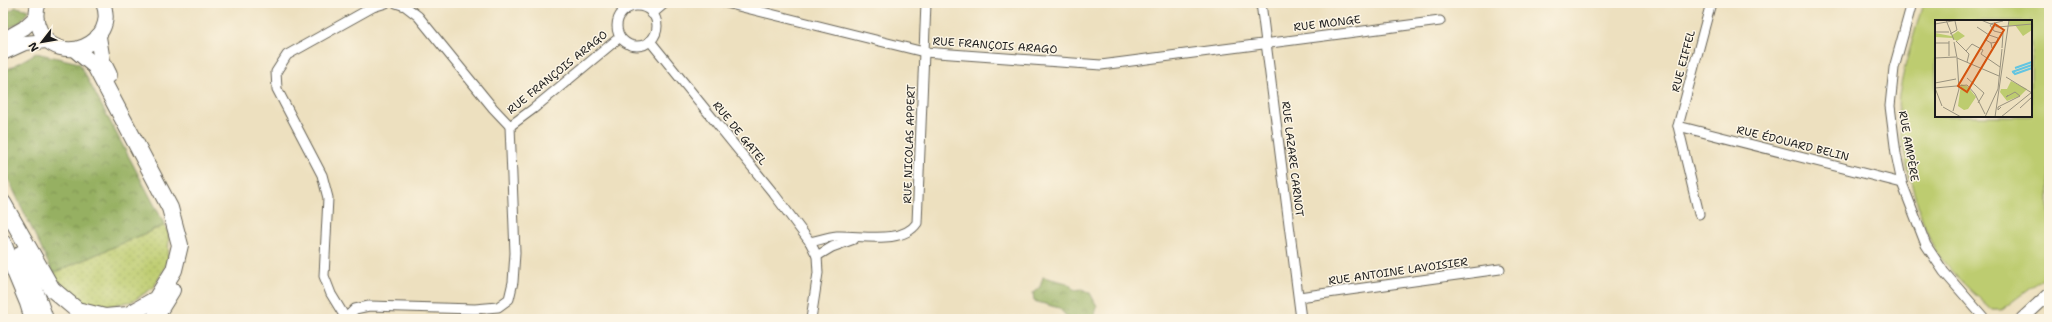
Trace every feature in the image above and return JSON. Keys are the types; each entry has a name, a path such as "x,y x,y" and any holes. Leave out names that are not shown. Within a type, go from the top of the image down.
{"highway":[{"path":"98,37 102,61 121,102 177,207 187,245 181,272 163,306 154,319"},
{"path":"6,208 52,289 76,310 105,317 128,315 156,299 174,270 180,245 170,208 95,66 76,50"},
{"path":"6,208 45,319"},
{"path":"3,243 28,303 33,319"}],"main road":[{"path":"39,3 36,17 42,34 48,41 66,49 76,50 88,45 98,37 103,28 105,4"},
{"path":"3,40 24,28 36,17"},
{"path":"3,53 25,43 48,41"},
{"path":"2022,319 2049,294"}],"street":[{"path":"386,3 373,7 287,55 276,72 277,89 322,174 328,198 324,276 331,294 345,318 355,309 368,306 475,309 498,307 509,299 514,282 515,253 510,126"},
{"name":"RUE FRANÇOIS ARAGO","path":"396,3 405,6 418,16 493,108 510,126 534,109 620,37"},
{"path":"618,3 624,11"},
{"path":"652,14 665,3"},
{"name":"RUE FRANÇOIS ARAGO","path":"726,3 924,52 1101,64 1266,43"},
{"name":"RUE NICOLAS APPERT","path":"810,242 837,236 860,238 902,234 912,230 917,223 926,3"},
{"name":"RUE LAZARE CARNOT","path":"1261,3 1301,319"},
{"name":"RUE EIFFEL","path":"1678,126 1711,3"},
{"name":"RUE AMPÈRE","path":"1912,3 1894,68 1890,106 1896,154 1902,183 1926,245 1944,272 1985,319"},
{"path":"633,7 641,7 652,14 656,23 656,31 650,41 640,46 632,46 620,37 617,30 617,22 624,11 633,7"},
{"name":"RUE MONGE","path":"1266,43 1440,21"},
{"name":"RUE DE GATEL","path":"650,41 774,194 810,242"},
{"path":"1678,126 1699,214"},
{"name":"RUE ÉDOUARD BELIN","path":"1678,126 1902,183"},
{"name":"RUE NICOLAS APPERT","path":"817,256 832,247 860,238"},
{"path":"810,242 817,256 818,273 811,319"},
{"name":"RUE ANTOINE LAVOISIER","path":"1299,297 1500,269"}],"green space":[{"path":"1923,3 2049,3 2049,274 2001,310 1992,310 1949,269 1937,253 1923,222 1909,176 1900,129 1898,109 1899,95"},
{"path":"16,7 29,10 20,22 3,31 3,15"},
{"path":"36,53 79,63 165,225 53,273 3,168 3,72"},
{"path":"165,225 169,235 168,262 154,287 133,301 100,308 72,298 53,273"},
{"path":"1043,277 1067,283 1075,290 1082,289 1090,293 1097,306 1094,319 1069,319 1059,308 1034,301 1033,293 1040,287"}]}
